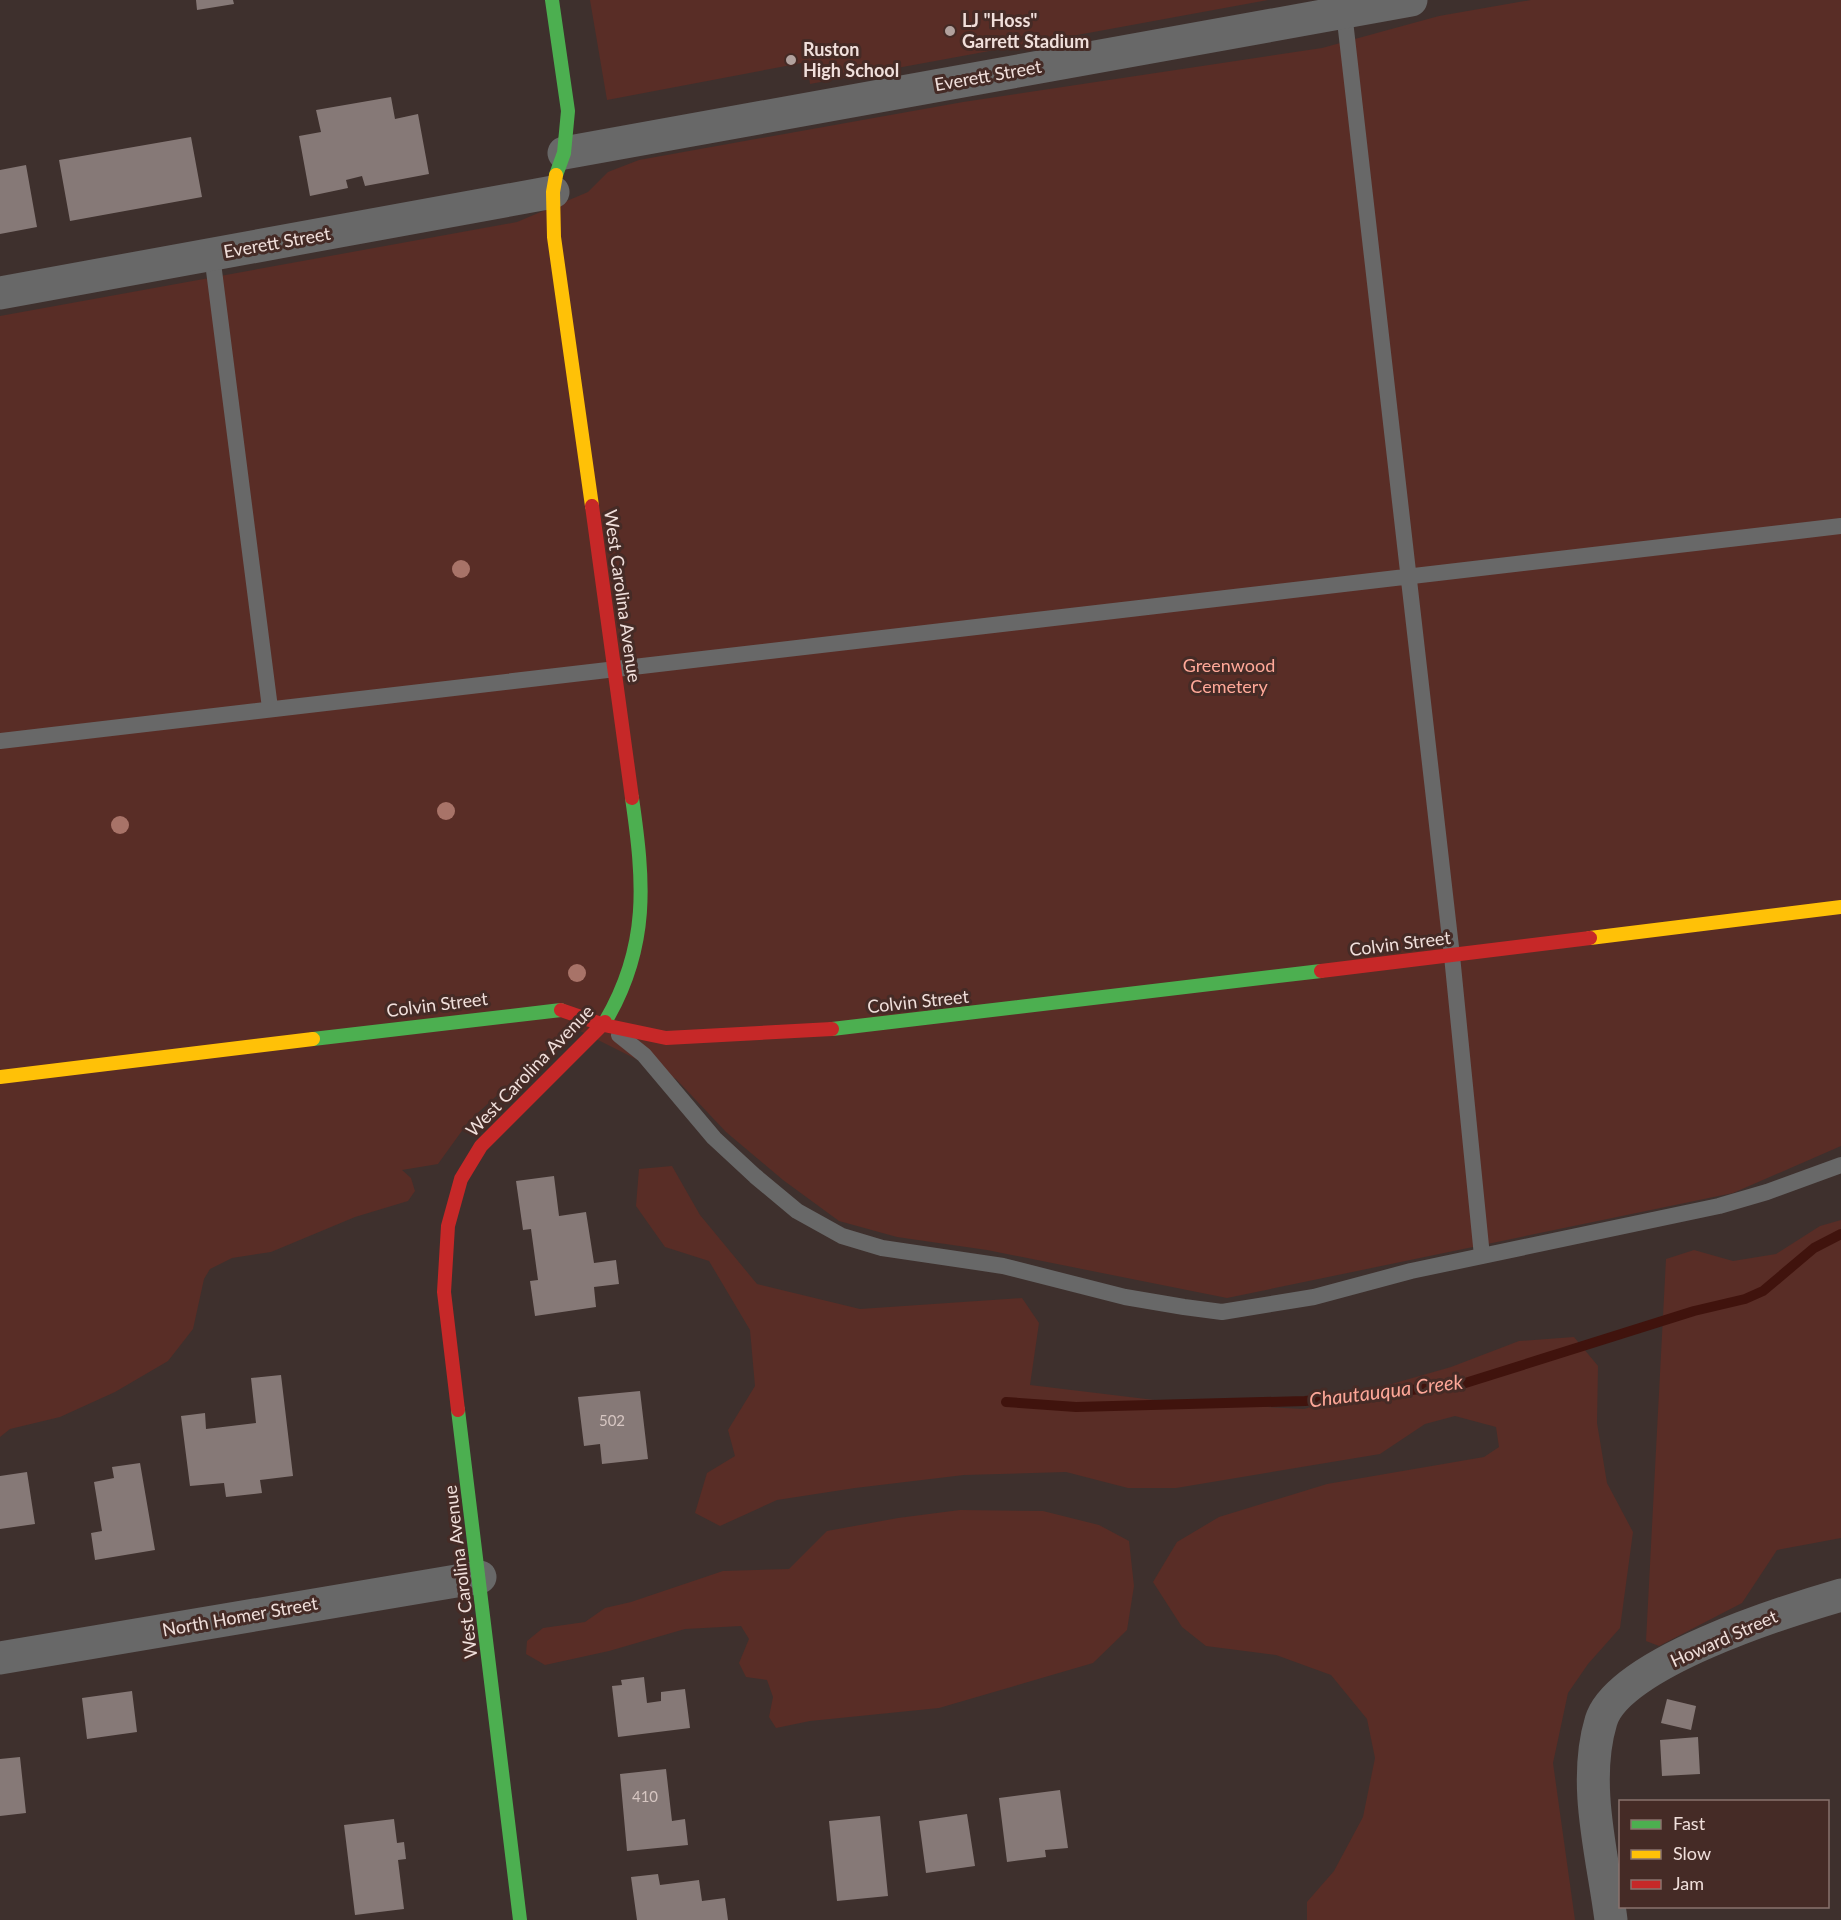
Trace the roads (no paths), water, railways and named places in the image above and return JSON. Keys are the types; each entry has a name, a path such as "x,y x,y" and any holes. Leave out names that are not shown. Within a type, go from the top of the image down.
{"street":[{"name":"West Carolina Avenue","path":"520,1920 444,1292 447,1229 454,1196 469,1162 523,1101 564,1066 604,1025 629,974 641,937 643,900 641,859 554,237 554,192 557,172 564,153 568,111 552,0"},
{"name":"Everett Street","path":"564,153 1412,0"},
{"name":"Everett Street","path":"0,293 554,192"},
{"name":"Colvin Street","path":"0,1077 559,1009 604,1025 666,1038 829,1029 1452,956 1841,907"},
{"name":"North Homer Street","path":"0,1658 480,1577"},
{"name":"Howard Street","path":"1611,1920 1594,1792 1597,1741 1602,1719 1614,1697 1638,1679 1730,1632 1841,1595"}],"lane":[{"path":"1344,12 1410,577 1452,956 1482,1256"},
{"path":"212,255 270,708"},
{"path":"0,741 1841,526"},
{"path":"604,1025 644,1055 714,1138 797,1211 842,1236 882,1248 1003,1266 1125,1297 1222,1312 1314,1297 1411,1271 1719,1206 1767,1192 1841,1165"}],"waterway":[{"name":"Chautauqua Creek","path":"1006,1402 1076,1407 1305,1401 1459,1385 1694,1311 1745,1299 1763,1291 1814,1248 1841,1234"}],"place":[{"name":"LJ \"Hoss\" Garrett Stadium","path":"950,31"},
{"name":"Ruston High School","path":"791,60"}],"park label":[{"name":"Greenwood Cemetery","path":"1229,676"}]}
